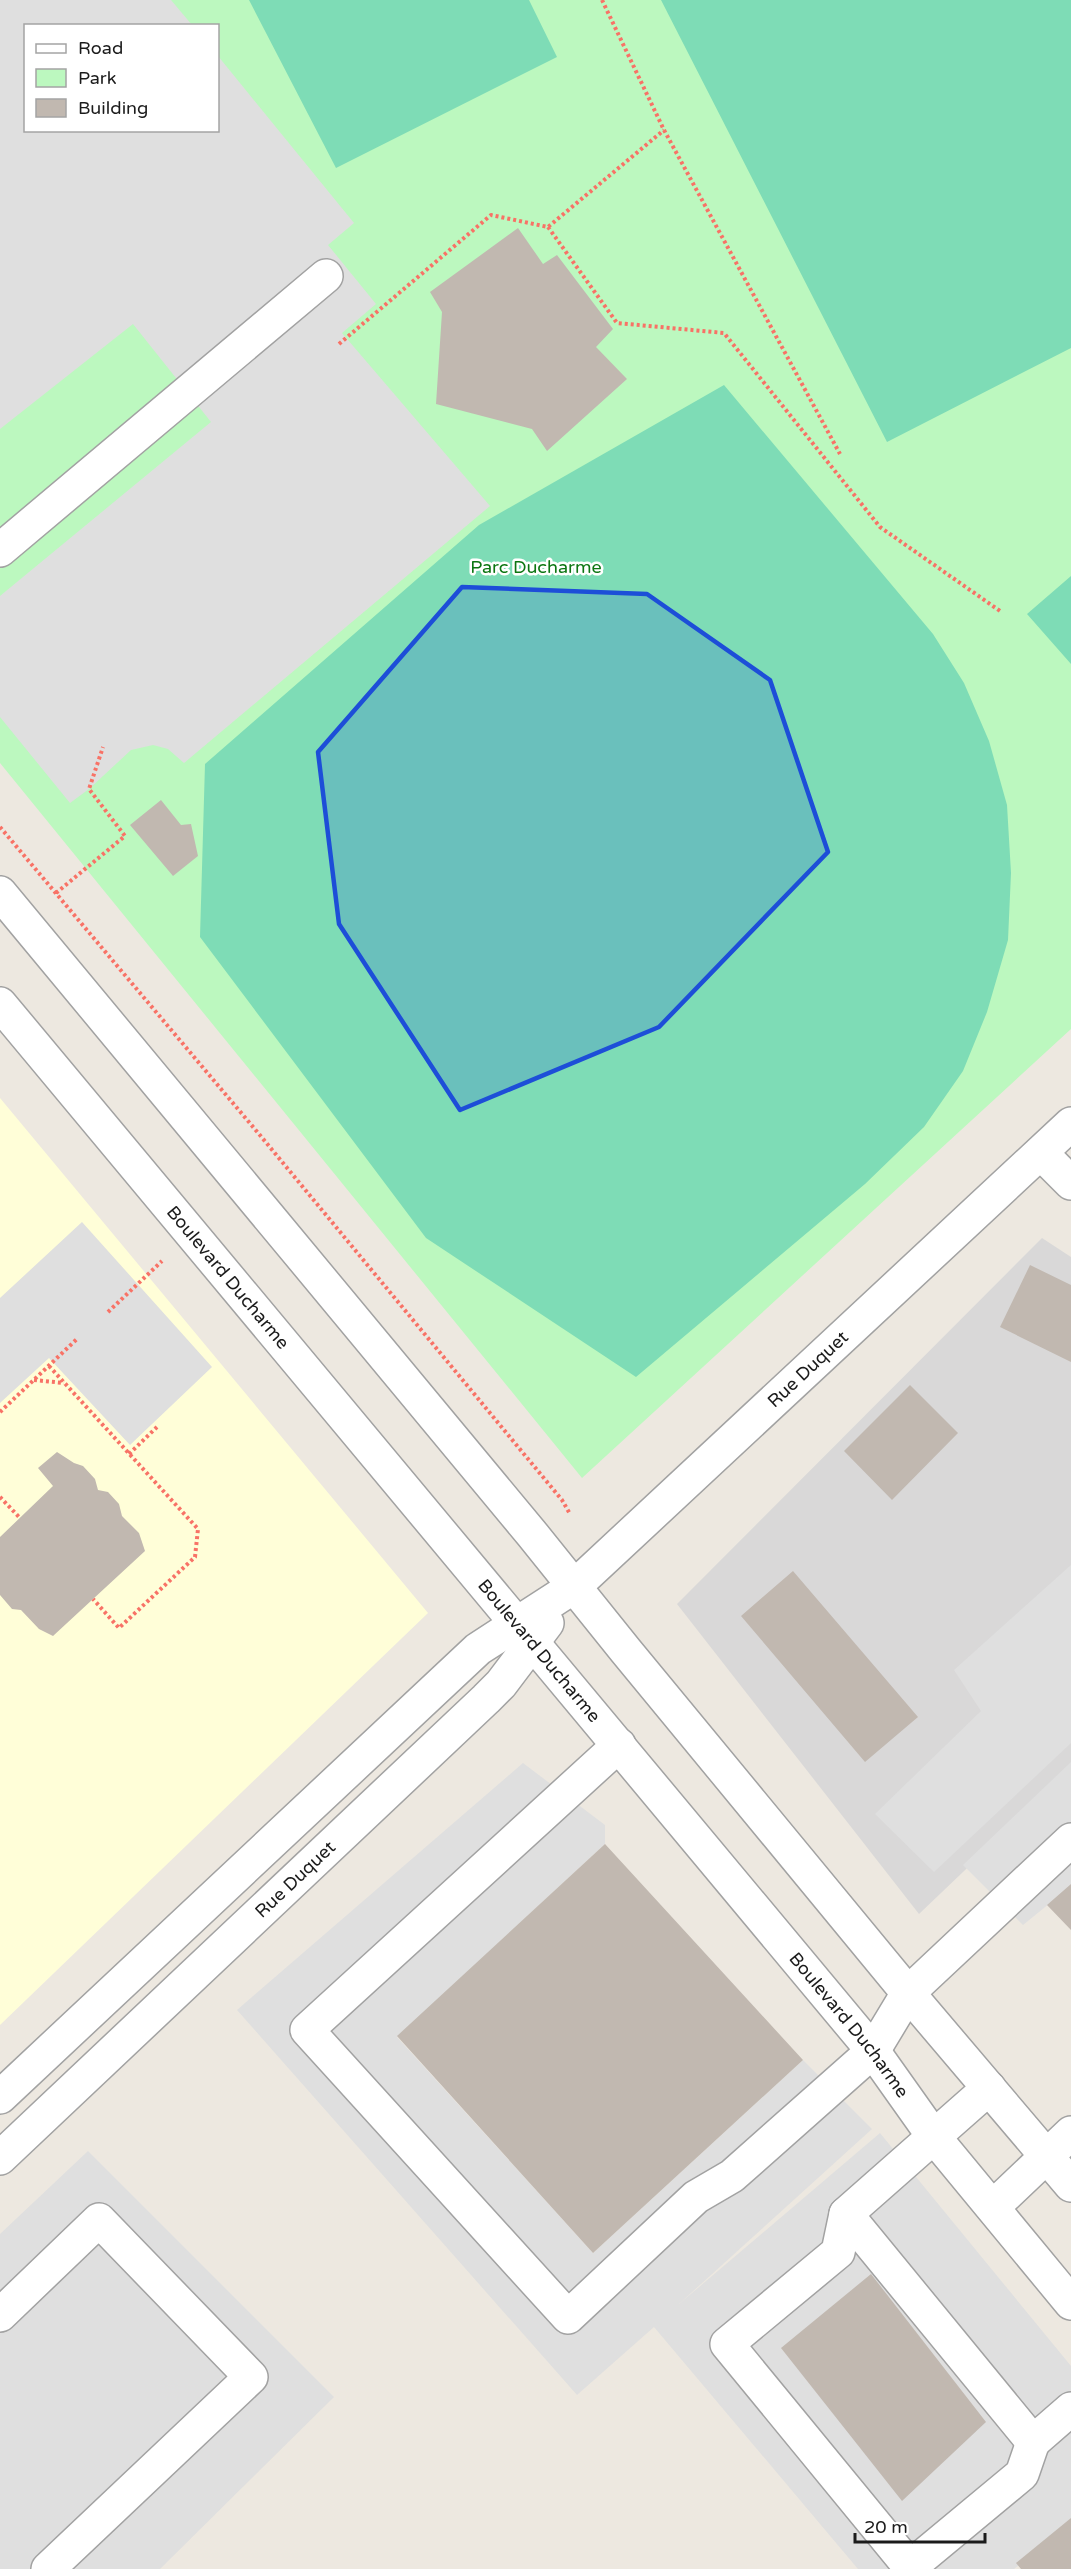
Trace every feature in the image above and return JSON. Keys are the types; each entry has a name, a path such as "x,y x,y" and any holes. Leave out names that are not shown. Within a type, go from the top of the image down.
{"street":[{"path":"0,550 326,276"},
{"path":"0,893 575,1586 908,1993 1071,2185"},
{"name":"Boulevard Ducharme","path":"0,1004 873,2050 934,2137 1071,2303"},
{"name":"Rue Duquet","path":"0,2158 486,1699 501,1684 526,1632 1071,1124"},
{"path":"1041,1153 1071,1183"},
{"name":"Rue Duquet","path":"0,2097 478,1649 526,1632"},
{"path":"619,1745 307,2030 568,2317 696,2197 732,2176 873,2050 908,1993 1071,1840"},
{"path":"989,2088 846,2214 838,2252 728,2344 910,2567 1022,2474 1033,2442 1071,2409"},
{"path":"993,2207 1071,2133"},
{"path":"846,2214 1033,2442"},
{"path":"0,2314 99,2220 251,2378 48,2569"}],"path":[{"path":"602,0 664,130 840,454"},
{"path":"548,227 664,130"},
{"path":"339,344 491,215 548,227 617,324 724,333 880,527 1000,611"},
{"path":"56,893 125,836 89,789 103,747"},
{"path":"0,827 562,1500"},
{"path":"108,1312 164,1260"},
{"path":"0,1412 78,1338"},
{"path":"49,1366 198,1529 195,1557 119,1628 93,1599"},
{"path":"34,1380 65,1383"},
{"path":"129,1454 157,1427"},
{"path":"0,1497 20,1518"}],"highlighted area":[{"path":"462,587 647,594 770,680 828,852 659,1027 460,1110 339,924 318,752"}],"shaded area":[{"path":"0,0 171,0 191,24 24,24 24,132 219,132 219,57 354,223 328,245 376,304 342,333 490,506 184,763 168,749 153,745 131,750 89,789 70,803 0,717 0,596 211,422 133,324 0,429"},
{"path":"0,1098 428,1613 0,2025"},
{"path":"82,1222 212,1367 130,1445 49,1358 0,1403 0,1298"},
{"path":"1042,1238 1071,1257 1071,1769 919,1914 677,1604"},
{"path":"1071,1565 1071,1743 934,1872 875,1814 981,1711 954,1670"},
{"path":"1071,1762 1071,1886 1023,1925 963,1865"},
{"path":"523,1763 605,1825 605,1844 397,2037 593,2253 803,2060 872,2129 679,2304 880,2133 1071,2366 1071,2523 1014,2569 858,2569 654,2327 577,2395 237,2010"},
{"path":"88,2151 334,2397 160,2569 0,2569 0,2234"}],"green space":[{"name":"Parc Ducharme","path":"0,0 1071,0 1071,1029 582,1478 0,763"},
{"path":"249,0 529,0 557,57 336,168"},
{"path":"661,0 1071,0 1071,348 887,442"},
{"path":"724,385 933,634 964,683 989,741 1007,805 1011,873 1008,940 987,1012 963,1071 924,1127 865,1184 636,1377 426,1238 200,937 205,764 479,525"},
{"path":"1071,576 1071,664 1027,614"}],"building":[{"path":"518,228 543,264 557,255 613,329 596,347 627,379 547,451 532,429 436,404 442,312 430,292"},
{"path":"161,800 181,825 191,824 198,856 173,876 130,825"},
{"path":"1030,1265 1071,1285 1071,1362 1000,1327"},
{"path":"910,1385 958,1433 892,1500 844,1451"},
{"path":"57,1452 83,1466 95,1479 98,1490 108,1492 119,1504 122,1516 139,1533 145,1551 53,1636 39,1629 21,1610 12,1609 0,1595 0,1537 53,1486 38,1468"},
{"path":"793,1571 918,1717 865,1762 741,1616"},
{"path":"605,1844 803,2060 593,2253 397,2036"},
{"path":"1071,1884 1071,1930 1047,1905"},
{"path":"871,2274 986,2422 902,2501 781,2348"},
{"path":"1071,2518 1071,2569 1021,2569 1016,2563"}]}
